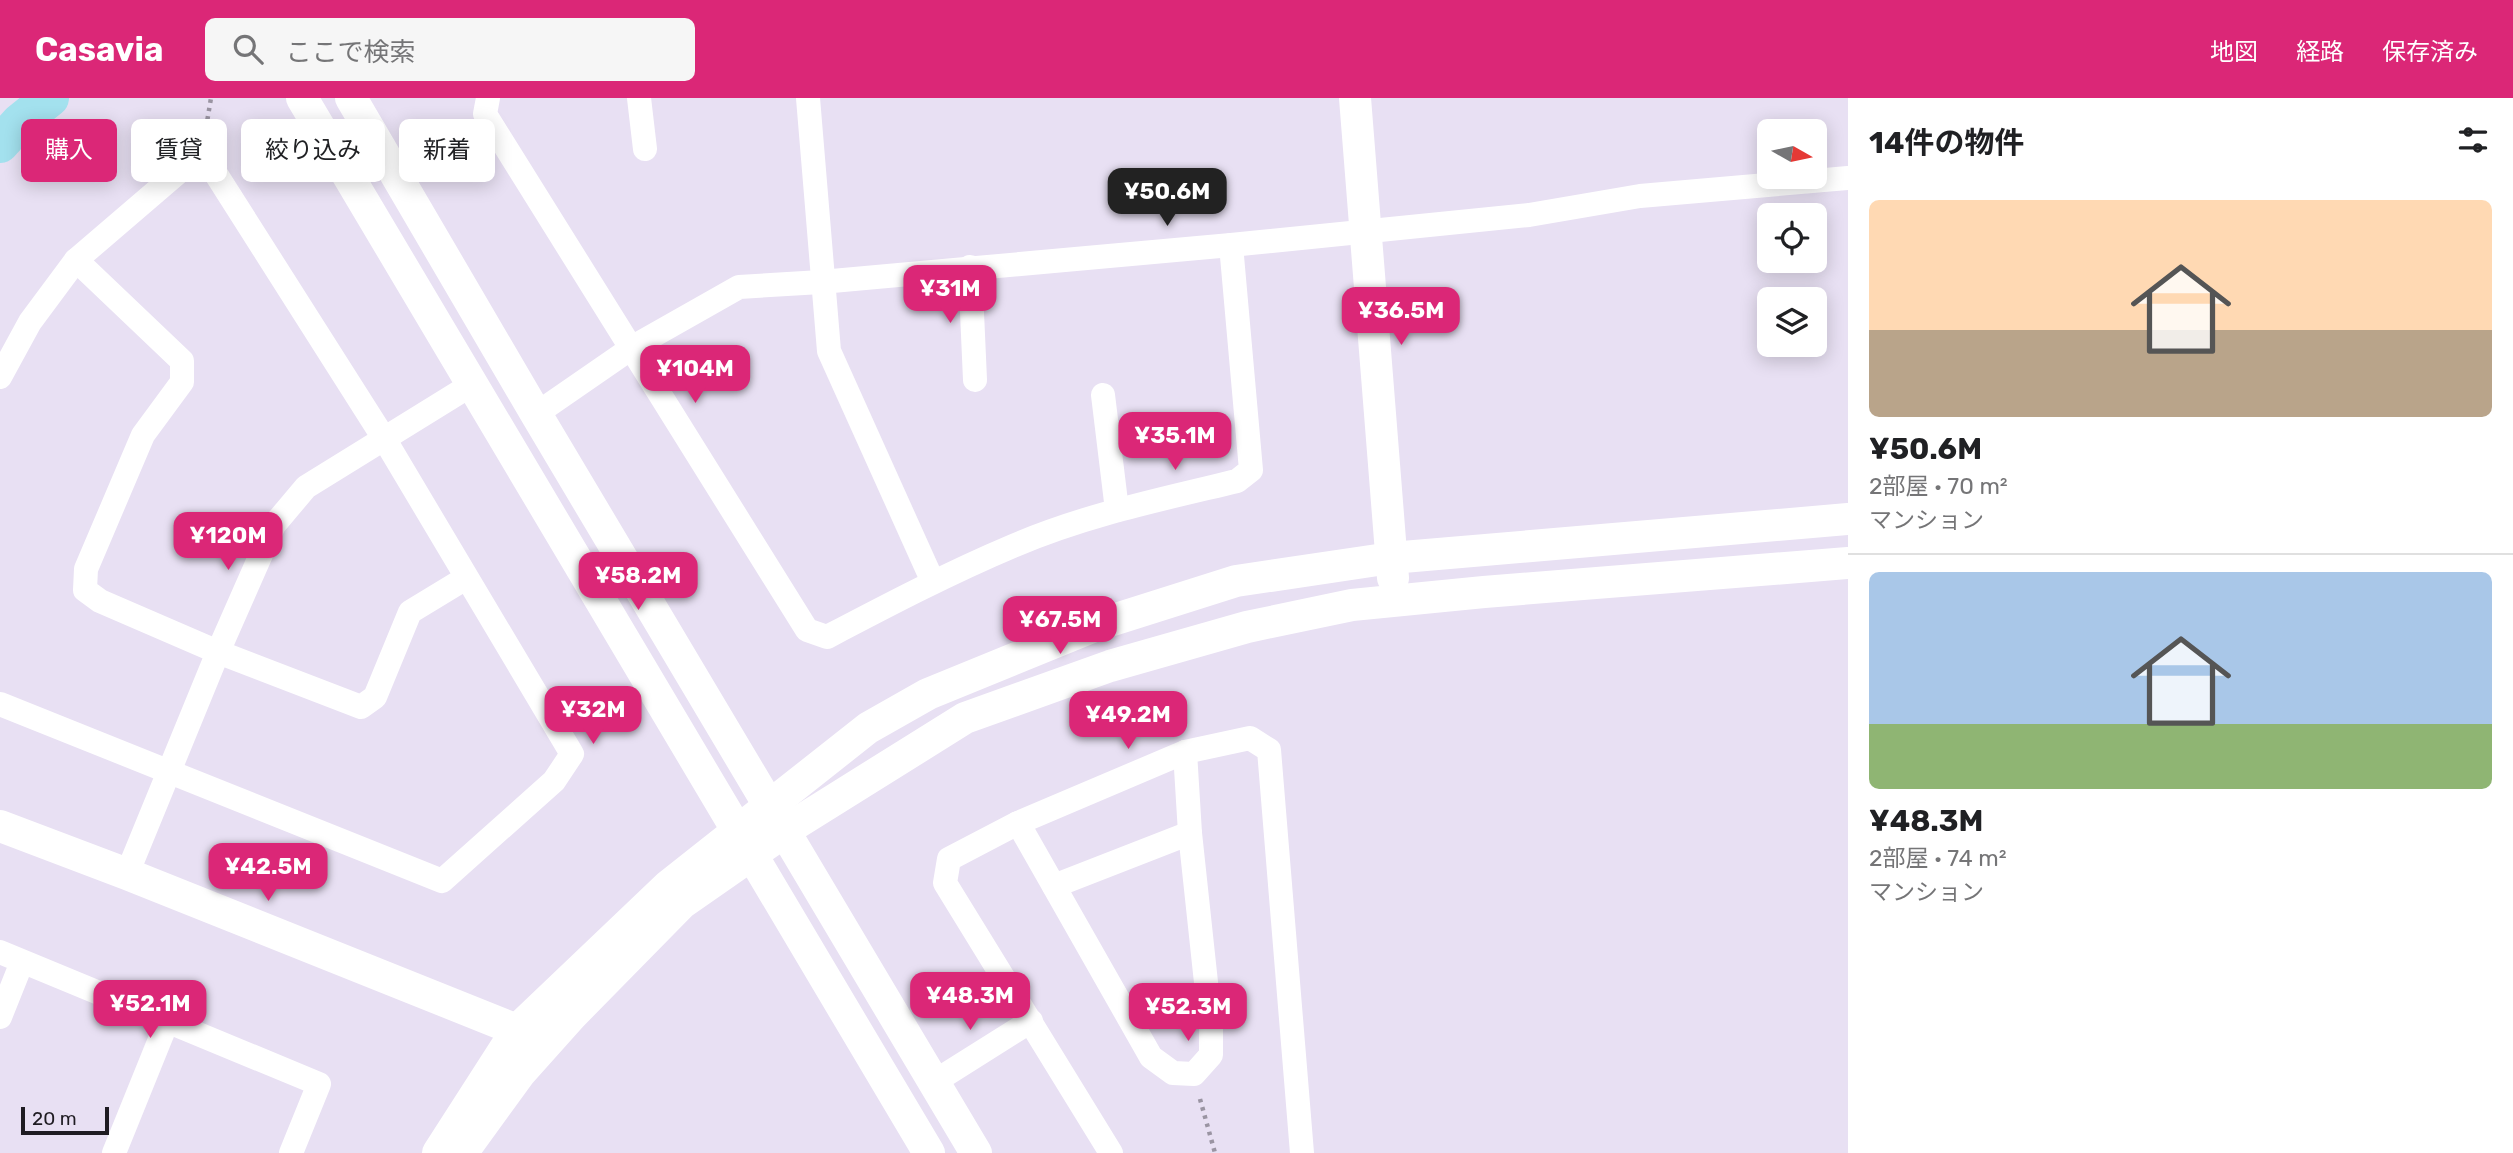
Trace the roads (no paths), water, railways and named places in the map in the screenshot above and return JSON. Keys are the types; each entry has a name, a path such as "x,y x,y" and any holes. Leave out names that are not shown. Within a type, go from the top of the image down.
{"main road":[{"path":"0,144 20,122 50,98"}],"street":[{"path":"302,98 929,1153"},
{"path":"351,98 976,1153"},
{"path":"488,98 485,114 807,630 827,637 933,582 1015,545 1117,510 1237,481 1251,470 1231,245"},
{"path":"639,98 645,149"},
{"path":"808,98 821,282 829,351 933,582"},
{"path":"1354,98 1394,600"},
{"path":"0,377 30,322 76,260 202,152 385,440 572,754 554,780 442,881 0,704"},
{"path":"536,414 632,347 739,287 1231,245 1529,215 1640,196 1848,178"},
{"path":"76,260 183,361 182,382 144,435 86,569 85,590 100,600 218,652 361,707 375,697 410,612 466,578"},
{"path":"970,267 975,380"},
{"path":"127,874 218,652 274,525 306,486 471,386"},
{"path":"1103,394 1117,510"},
{"path":"777,819 868,728 928,694 1097,625 1236,581 1391,558 1848,519"},
{"path":"438,1153 517,1030 668,886 744,843 777,819 965,718 1110,666 1247,627 1352,605 1848,563"},
{"path":"1111,1153 945,883 948,859 1018,823 1185,752 1250,738 1269,750 1302,1153"},
{"path":"1018,823 1151,1057 1173,1073 1194,1074 1211,1055 1211,1028 1190,833 1185,752"},
{"path":"0,826 517,1030"},
{"path":"1054,886 1190,833"},
{"path":"462,1153 520,1073 581,1006 744,843"},
{"path":"0,1017 11,957 319,1084 291,1153"},
{"path":"934,1082 1031,1021"},
{"path":"114,1153 167,1022"}]}
